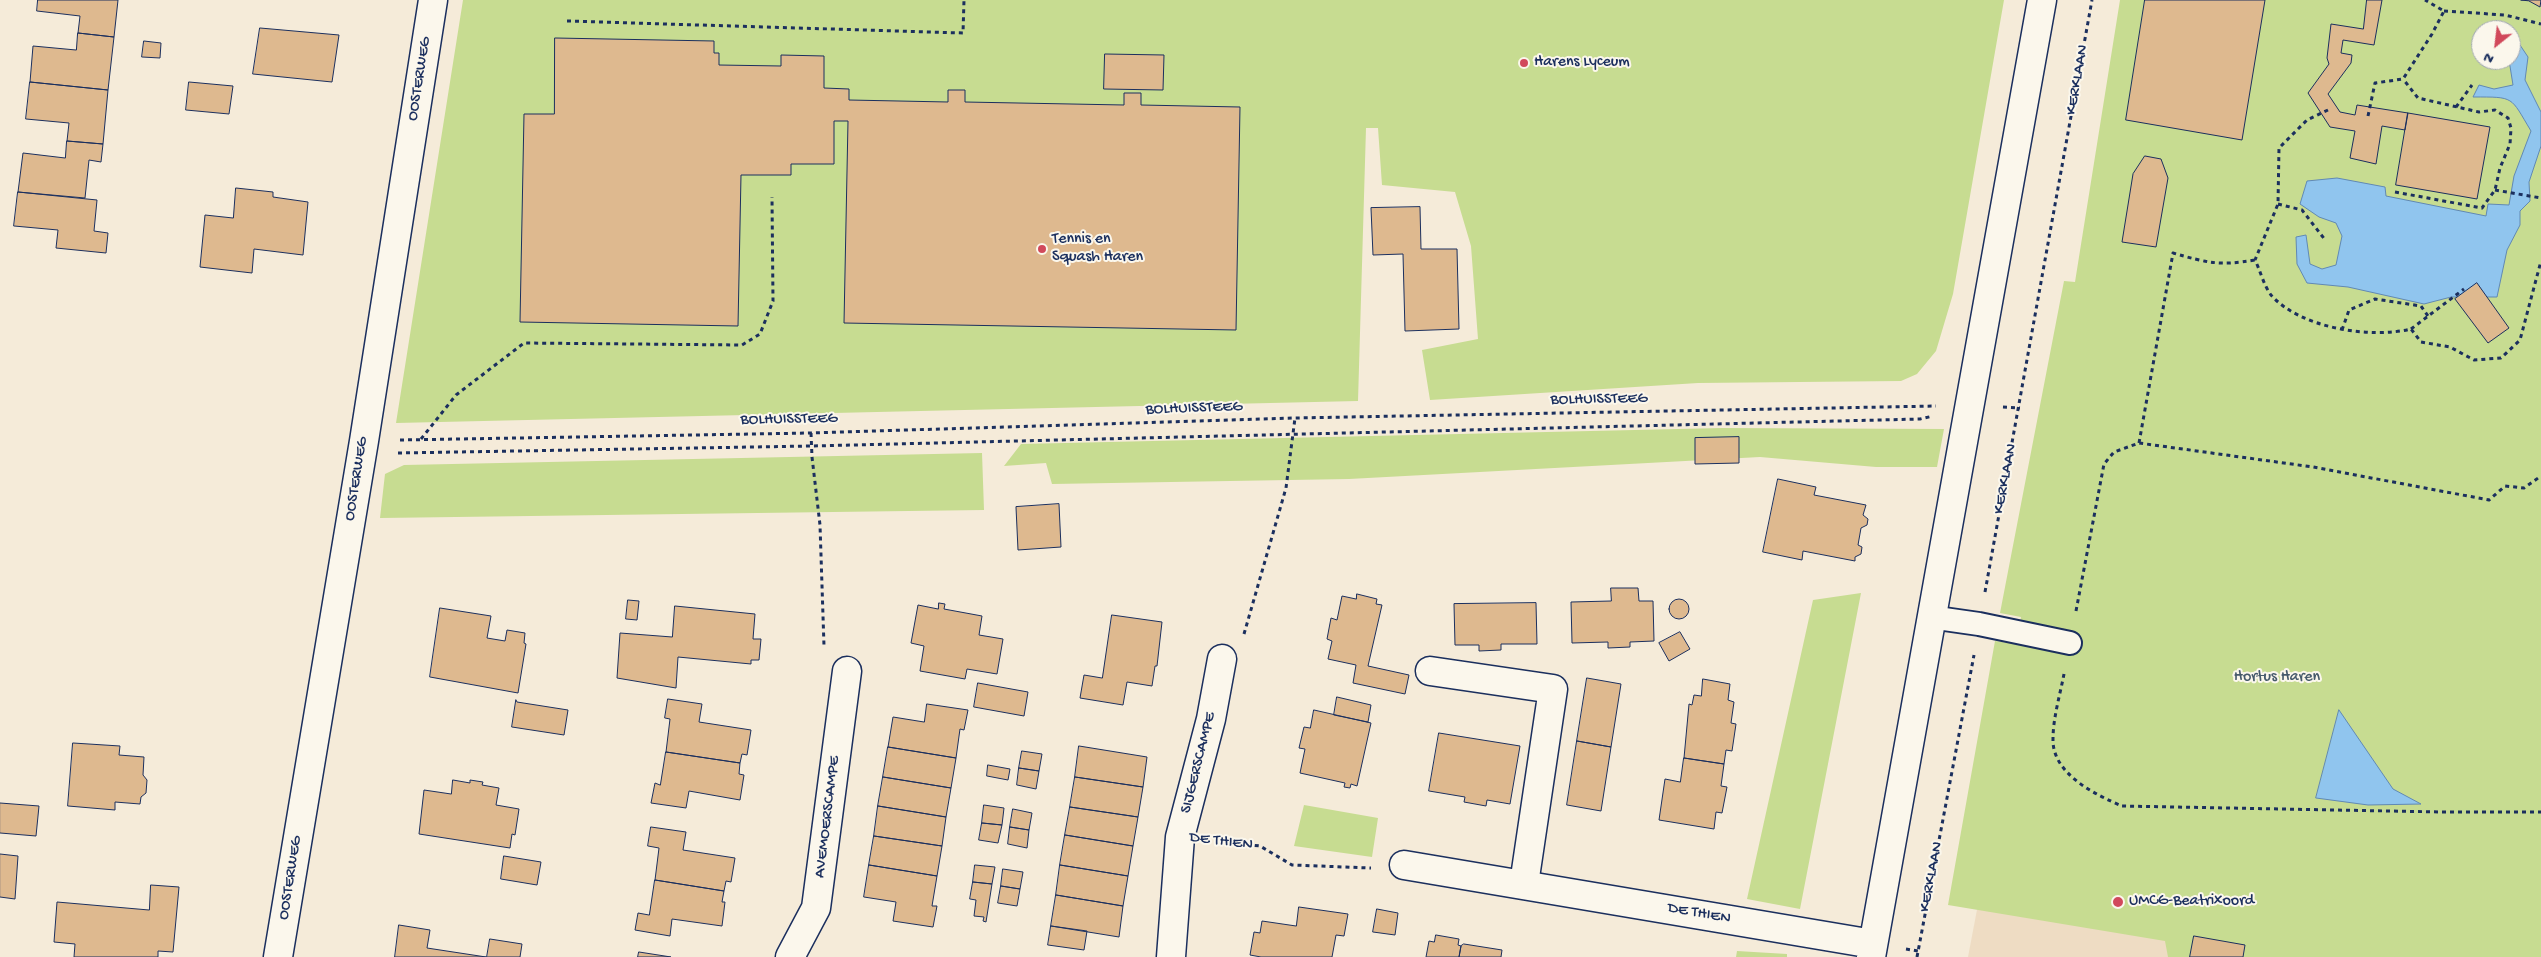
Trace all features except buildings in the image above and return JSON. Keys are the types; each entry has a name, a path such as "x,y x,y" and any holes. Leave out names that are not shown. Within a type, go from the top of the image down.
{"street":[{"name":"OOSTERWEG","path":"278,957 364,441 433,0"},
{"path":"1872,950 1930,617 2042,0"},
{"name":"SIJGERSCAMPE","path":"1171,957 1180,837 1211,719 1222,659"},
{"name":"AVEMOERSCAMPE","path":"790,957 816,908 847,671"},
{"path":"1430,672 1553,689 1524,884"},
{"name":"DE THIEN","path":"1404,864 1524,884 1872,950"}],"lane":[{"path":"1930,617 1979,624 2070,643"}],"path":[{"path":"567,21 962,32 964,0"},
{"name":"KERKLAAN","path":"1917,957 2092,0"},
{"path":"2425,0 2444,11 2505,15 2541,24"},
{"path":"2368,116 2375,84 2403,79 2432,34 2444,11"},
{"path":"2395,192 2482,208 2495,190 2500,168 2510,144 2511,128 2508,118 2495,110 2480,112 2418,98 2403,79"},
{"path":"2456,107 2472,85"},
{"path":"2328,110 2307,120 2279,148 2278,204 2256,260 2271,295 2301,318 2342,330 2392,334 2410,329 2464,289"},
{"path":"2495,190 2541,198"},
{"name":"BOLHUISSTEEG","path":"772,197 773,301 760,334 742,345 524,343 456,395 420,439 811,433 1295,418 1969,406"},
{"path":"2278,204 2302,210 2326,241"},
{"path":"2139,443 2173,253 2211,264 2230,264 2256,260"},
{"path":"2410,329 2421,342 2450,346 2474,360 2502,358 2520,340 2541,260"},
{"path":"2342,330 2350,310 2375,298 2421,306 2428,316"},
{"path":"364,441 383,453 812,446 1920,419 1969,406"},
{"path":"1222,659 1242,642 1286,488 1295,418"},
{"path":"811,433 820,525 824,650 847,671"},
{"path":"2541,476 2524,488 2505,486 2489,500 2313,467 2139,443 2114,452 2104,464 2052,741 2058,758 2074,780 2091,793 2122,806 2432,812 2541,812"},
{"name":"DE THIEN","path":"1180,837 1260,846 1292,865 1360,869 1404,864"}],"shaded area":[{"name":"UMCG-Beatrixoord","path":"1984,873 2541,932 2541,957 1968,957"}],"green space":[{"path":"463,0 2004,0 1953,294 1936,351 1917,374 1901,381 1698,383 1430,400 1422,350 1478,339 1471,246 1455,192 1382,185 1378,128 1366,128 1358,401 396,423"},
{"name":"Hortus Haren","path":"2120,0 2541,0 2541,957 2168,957 2165,941 1948,905 1995,641 2016,644 2021,617 2000,613 2064,281 2075,282"},
{"path":"1722,428 1944,429 1937,467 1876,467 1760,457 1349,479 1052,484 1046,463 1004,466 1021,444"},
{"path":"982,453 984,510 380,518 385,474 404,465"},
{"path":"1861,593 1800,909 1747,899 1813,600"},
{"path":"1304,805 1378,818 1372,857 1294,846"},
{"path":"1737,951 1787,954 1787,957 1736,957"}],"water":[{"path":"2521,46 2528,57 2525,80 2541,112 2541,146 2529,182 2530,201 2520,211 2520,225 2507,250 2497,297 2451,297 2424,304 2348,287 2307,283 2297,264 2296,237 2306,235 2310,264 2322,269 2336,265 2342,236 2336,223 2319,217 2300,204 2307,181 2337,178 2385,187 2386,196 2486,216 2488,204 2509,205 2514,176 2531,131 2519,111 2510,101 2497,97 2473,97 2479,85 2494,89 2513,85 2511,70 2521,70"},
{"path":"2339,710 2393,789 2421,804 2368,805 2316,798"}],"place":[{"name":"Harens Lyceum","path":"1524,63"},
{"name":"Tennis en Squash Haren","path":"1042,249"},
{"name":"UMCG-Beatrixoord","path":"2118,902"}]}
